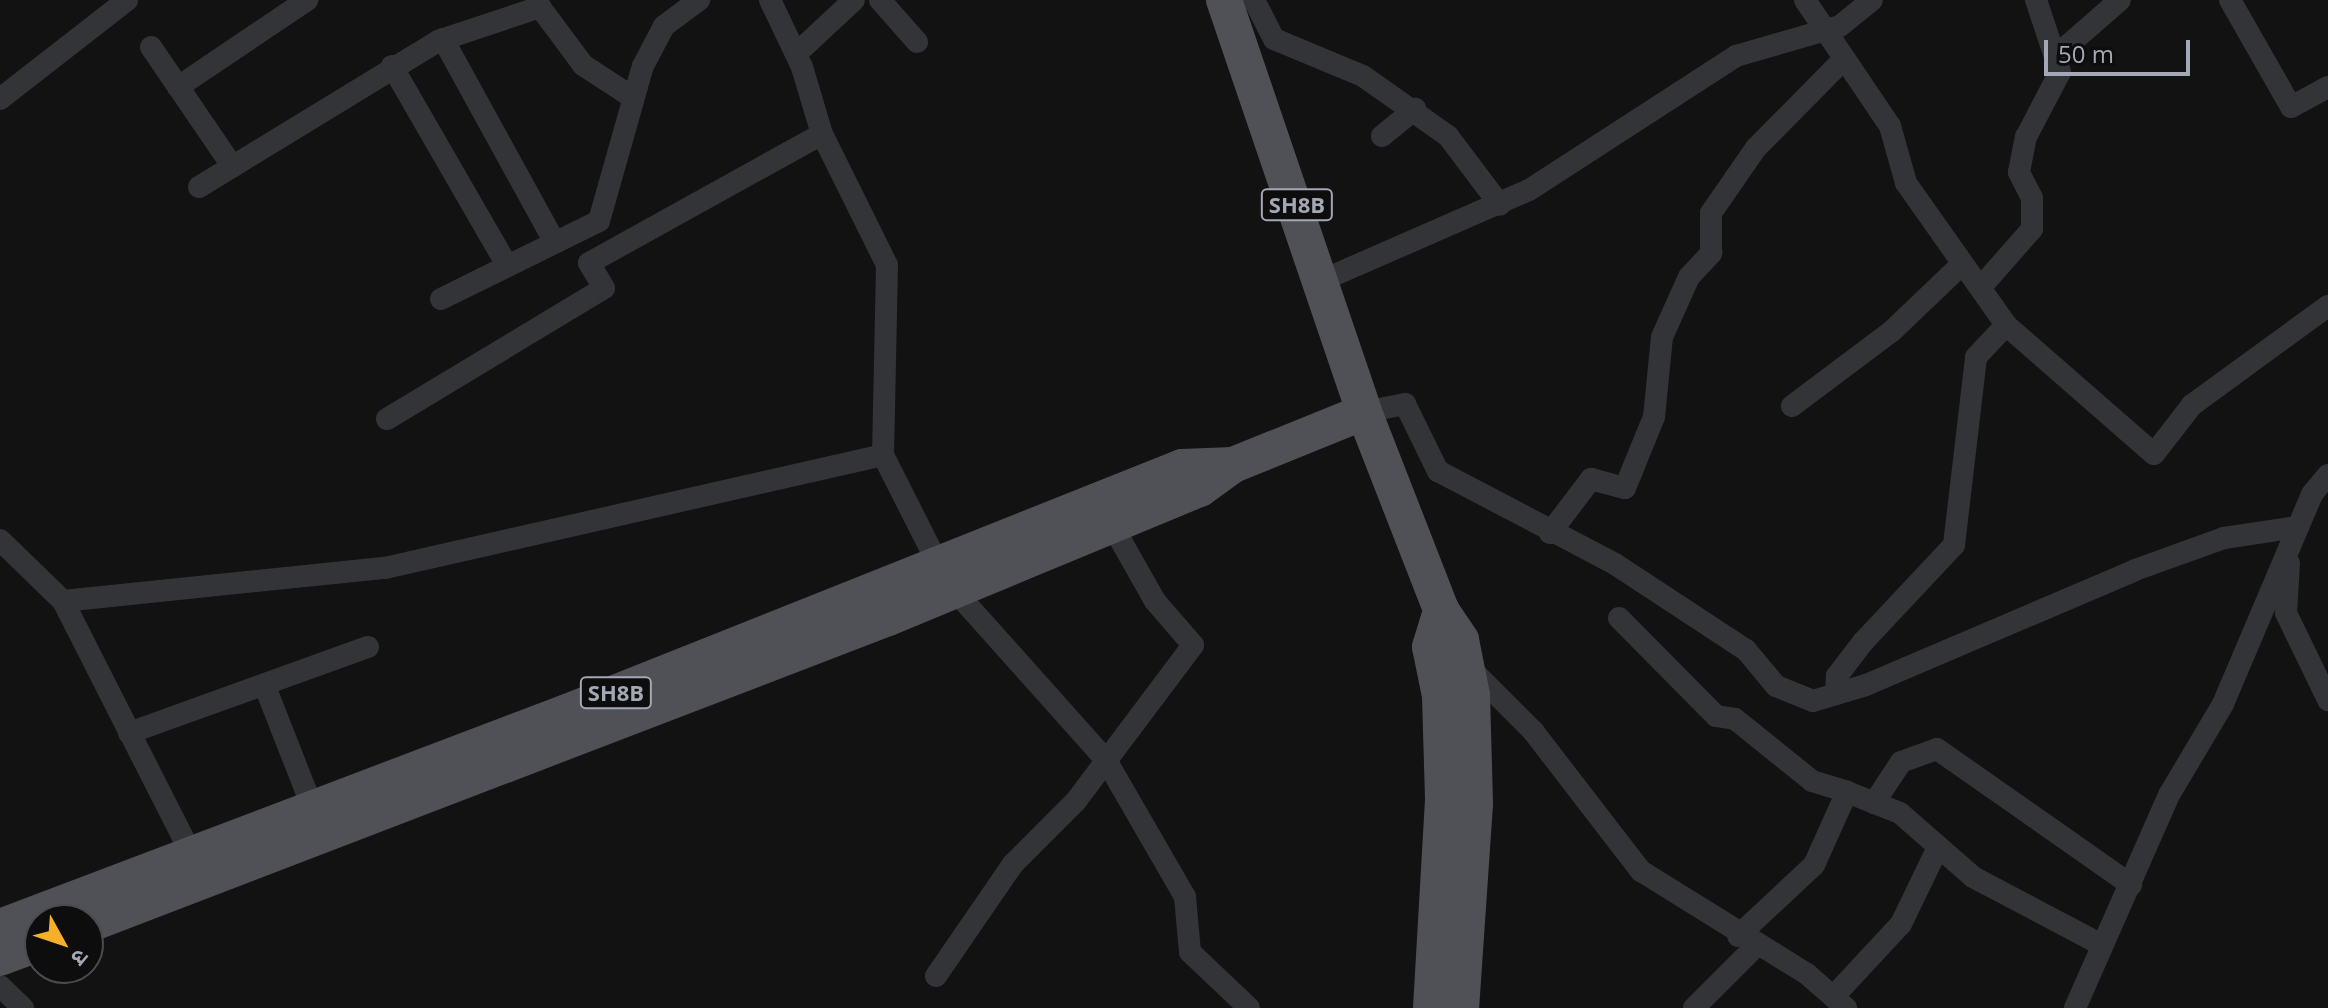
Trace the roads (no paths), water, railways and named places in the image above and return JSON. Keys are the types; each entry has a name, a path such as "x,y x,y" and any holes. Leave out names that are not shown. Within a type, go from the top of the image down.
{"main road":[{"name":"SH8B","path":"104,917 313,809 946,577 1112,525 1200,489 1233,465 1364,412 1237,2"},
{"path":"1364,412 1441,610 1461,640 1466,664 1475,804 1448,972 1431,1008"},
{"name":"SH8B","path":"0,927 198,868 946,577 1182,467 1233,465"},
{"path":"1441,610 1430,647 1440,696 1448,972 1461,1008"},
{"path":"0,958 24,949"}],"street":[{"path":"0,99 127,0"},
{"path":"178,87 307,0"},
{"path":"441,299 599,221 632,97 664,26 699,0"},
{"path":"770,0 796,54 822,134 887,265 883,455 946,577 1106,760 1185,897 1190,952 1249,1008"},
{"path":"796,54 854,0"},
{"path":"880,0 917,42"},
{"path":"1805,0 1890,126 1906,183 2006,325 2154,454 2192,405 2328,306"},
{"path":"1323,280 1500,205 1736,56 1840,26 1872,0"},
{"path":"1981,287 2032,229 2032,198 2019,172 2026,137 2060,72 2058,54 2036,0"},
{"path":"2058,54 2120,0"},
{"path":"2230,0 2291,107 2328,87"},
{"path":"1237,2 1274,39 1363,76 1415,109 1448,136 1500,205"},
{"path":"199,187 392,66 443,39 540,7 583,65 632,97"},
{"path":"443,39 554,241"},
{"path":"151,47 233,167"},
{"path":"1550,533 1591,479 1625,488 1654,417 1662,337 1715,241 1711,213 1756,148 1843,60"},
{"path":"392,66 507,265"},
{"path":"1382,136 1415,109"},
{"path":"387,419 604,288 589,263 822,134"},
{"path":"1792,406 1892,331 1962,264"},
{"path":"1836,694 1837,676 1863,642 1954,545 1976,357 2006,325"},
{"path":"1364,412 1405,404 1438,471 1689,610 1746,650 1776,686 1813,701 2135,570 2224,538 2294,536"},
{"path":"63,601 385,568 883,455"},
{"path":"2075,1008 2100,944 2131,885 2169,795 2223,704 2294,536 2320,495 2328,475"},
{"path":"936,976 1013,864 1106,760 1193,645 1155,601 1112,525"},
{"path":"2294,536 2286,613 2328,700"},
{"path":"0,540 63,601 198,868"},
{"path":"1619,618 1716,716 1735,719 1812,781 1900,813 1938,847 2039,917 2100,944"},
{"path":"129,733 266,689 368,647"},
{"path":"1466,664 1533,731 1641,871 1698,902 1747,941 1840,1002 1901,924 1938,847"},
{"path":"266,689 313,809"},
{"path":"1874,803 1901,762 1937,749 2131,885"},
{"path":"1694,1008 1747,941 1814,865 1847,792"},
{"path":"0,986 23,1008"}]}
